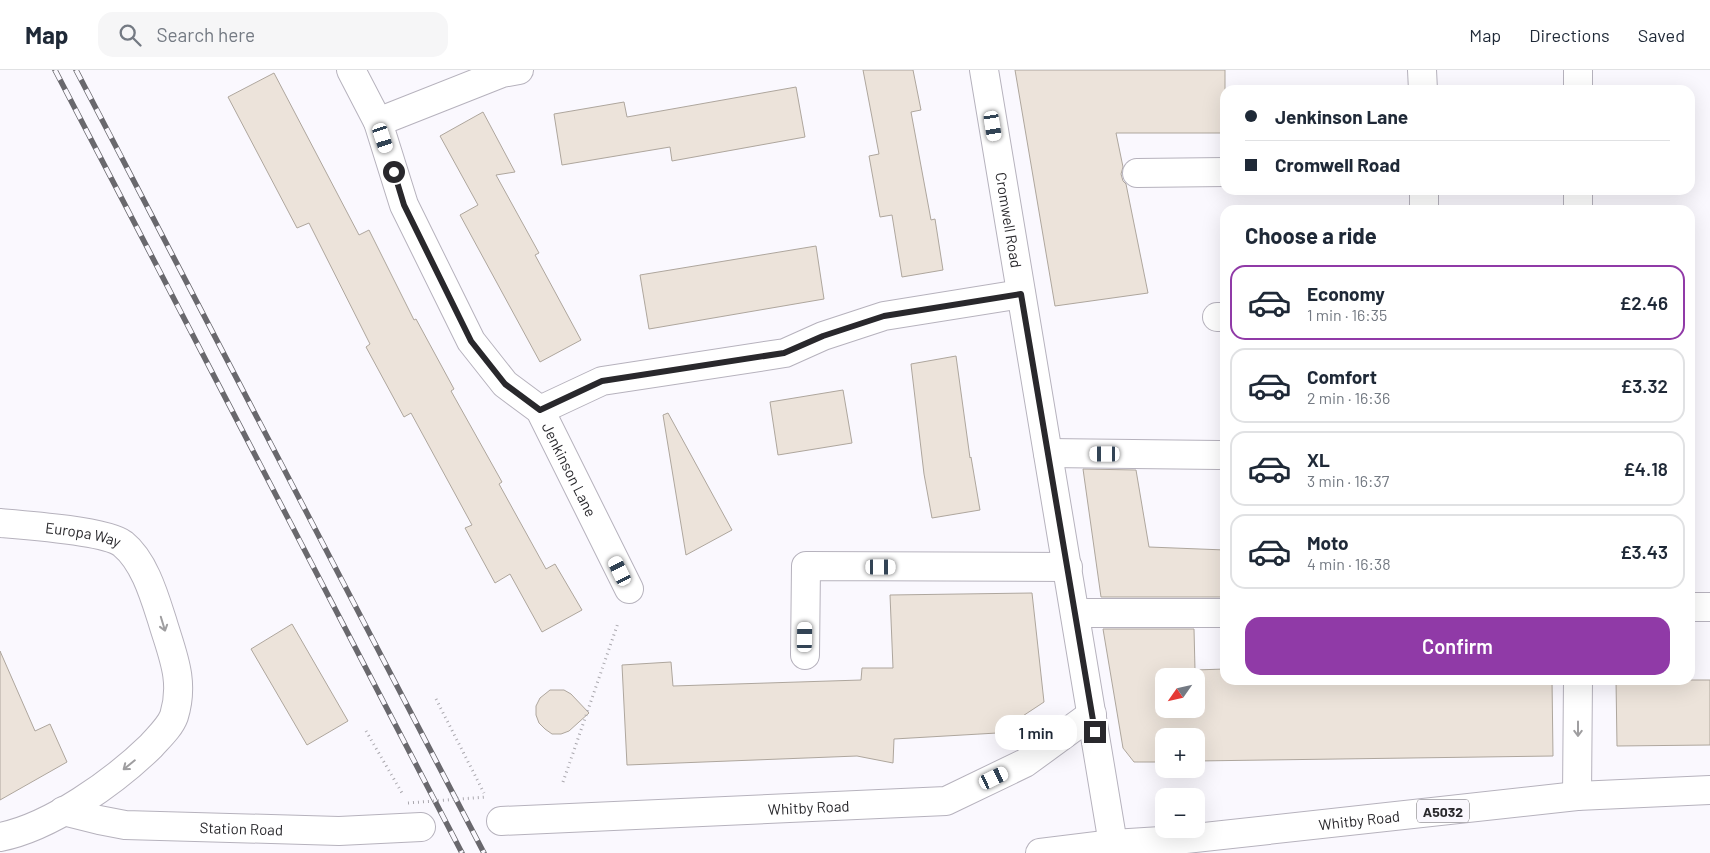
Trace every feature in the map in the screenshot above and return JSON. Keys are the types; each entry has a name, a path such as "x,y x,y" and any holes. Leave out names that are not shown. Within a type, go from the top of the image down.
{"street":[{"name":"Jenkinson Lane","path":"351,70 378,122 404,205 471,341 505,384 540,410 629,589"},
{"path":"378,122 502,73 519,70"},
{"name":"Cromwell Road","path":"984,70 1114,844"},
{"path":"1422,70 1423,85"},
{"path":"1578,70 1578,85"},
{"path":"1137,173 1220,172"},
{"path":"540,410 602,381 784,353 823,336 884,316 1021,294"},
{"path":"1048,453 1219,455"},
{"name":"Europa Way","path":"0,523 111,538 123,544 147,578 179,676 178,696 173,718 162,735 140,757 109,782 63,811"},
{"path":"805,655 806,566 1068,567"},
{"path":"1695,607 1710,607"},
{"path":"1075,613 1220,613"},
{"path":"1577,796 1578,685"},
{"name":"Whitby Road","path":"501,821 946,801 1026,763 1092,714"},
{"name":"Whitby Road","path":"1040,853 1114,844 1177,847 1577,796 1710,790"},
{"path":"0,837 35,825 63,811"},
{"name":"Station Road","path":"63,811 99,820 126,824 339,831 421,827"}],"path":[{"path":"556,819 563,783 629,589"},
{"path":"366,731 408,803 486,797 436,699"}],"building":[{"path":"863,70 913,70 921,110 911,112 931,220 935,219 943,270 902,277 892,215 880,217 869,156 879,154"},
{"path":"1015,70 1225,70 1225,85 1220,85 1220,133 1116,133 1123,167 1121,174 1126,184 1148,293 1055,306"},
{"path":"274,73 359,235 369,230 414,320 416,319 454,389 451,391 502,482 499,484 546,569 555,564 582,610 542,632 510,574 495,583 465,528 472,525 411,413 404,417 366,347 370,344 309,223 297,228 228,97"},
{"path":"796,87 805,137 672,161 670,147 562,165 554,114 624,102 627,117"},
{"path":"483,112 515,172 496,175 539,253 535,255 581,340 540,362 460,215 478,205 440,136"},
{"path":"816,246 824,299 649,329 640,275"},
{"path":"956,356 970,458 980,510 932,518 924,474 911,364"},
{"path":"843,390 852,443 778,455 770,402"},
{"path":"668,413 732,530 686,555 663,415"},
{"path":"1083,469 1136,470 1149,547 1220,550 1220,597 1101,597"},
{"path":"1032,593 1044,702 997,733 894,739 893,763 857,756 627,765 622,665 671,662 673,686 861,680 862,668 893,668 890,595"},
{"path":"292,624 348,721 307,745 251,649"},
{"path":"1103,629 1194,629 1195,668 1155,668 1155,718 1205,718 1205,670 1220,669 1220,685 1552,685 1553,756 1205,761 1205,728 1155,728 1155,762 1134,762 1123,748"},
{"path":"0,651 35,731 50,724 67,762 0,800"},
{"path":"1695,680 1710,680 1710,745 1617,746 1616,685 1695,685"},
{"path":"550,690 564,690 571,694 589,713 569,731 561,734 552,734 545,729 539,723 536,715 536,706 540,698"}],"railway":[{"path":"55,70 462,853"},
{"path":"76,70 484,853"}],"route":[{"path":"394,172 404,205 471,341 505,384 540,410 602,381 784,353 823,336 884,316 1021,294 1095,732"}]}
